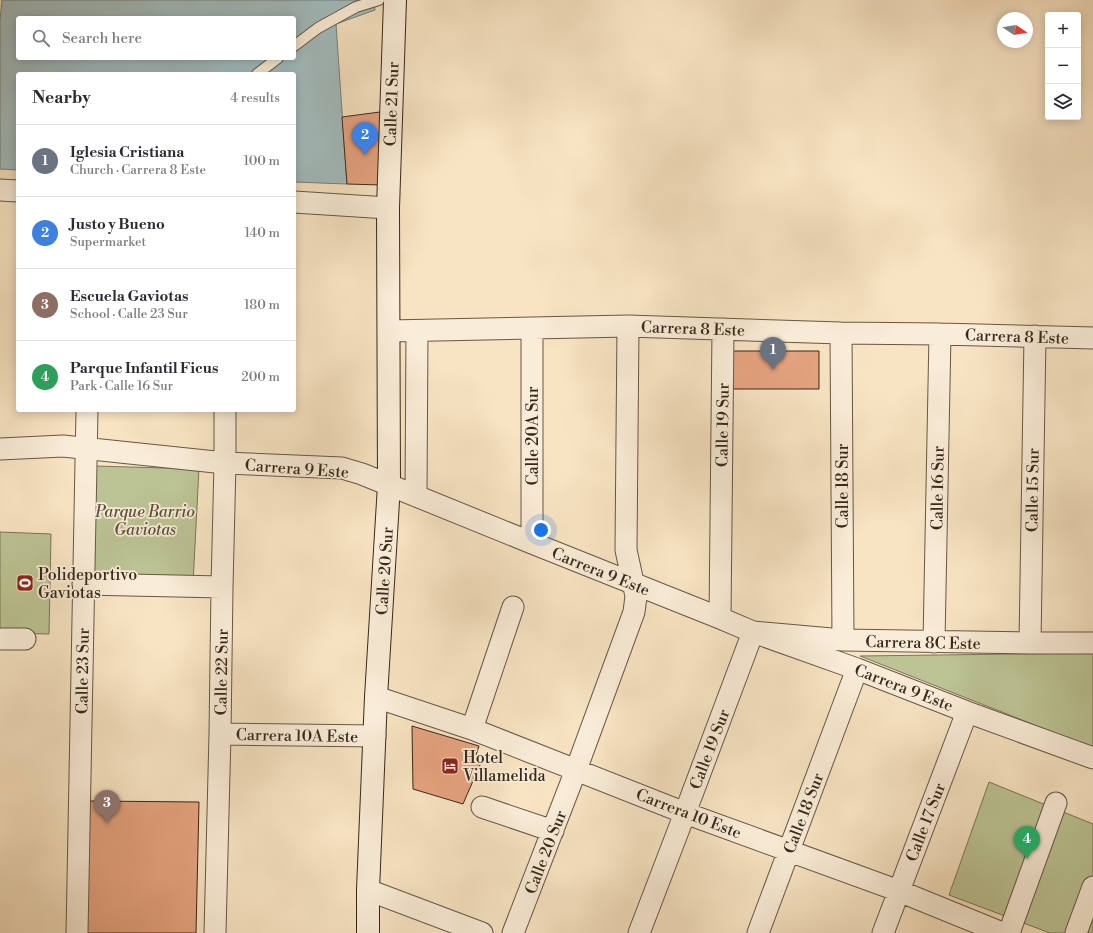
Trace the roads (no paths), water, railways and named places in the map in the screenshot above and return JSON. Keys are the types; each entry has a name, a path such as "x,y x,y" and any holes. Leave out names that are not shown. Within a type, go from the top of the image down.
{"street":[{"name":"Calle 21 Sur","path":"388,208 395,0"},
{"path":"0,190 16,191"},
{"path":"296,202 388,208"},
{"name":"Calle 20 Sur","path":"368,933 368,890 376,697 389,485 388,208"},
{"name":"Calle 20 Sur","path":"514,933 634,612 636,596 626,550 628,326"},
{"name":"Carrera 8 Este","path":"389,332 628,326 841,333 1093,338"},
{"name":"Calle 20A Sur","path":"532,328 532,543"},
{"name":"Calle 19 Sur","path":"720,618 723,329"},
{"path":"416,496 417,331"},
{"name":"Calle 18 Sur","path":"841,333 843,640"},
{"name":"Calle 16 Sur","path":"934,642 940,334"},
{"name":"Calle 15 Sur","path":"1030,644 1035,336"},
{"name":"Calle 23 Sur","path":"77,933 87,412"},
{"name":"Calle 22 Sur","path":"215,933 225,412"},
{"name":"Carrera 9 Este","path":"0,449 63,446 225,463 342,468 362,474 753,632 1093,758"},
{"path":"84,584 222,587"},
{"path":"472,729 513,607"},
{"name":"Calle 19 Sur","path":"639,933 753,632"},
{"name":"Carrera 8C Este","path":"753,632 843,640 1030,644 1093,643"},
{"path":"0,639 25,639"},
{"name":"Calle 18 Sur","path":"758,933 857,670"},
{"name":"Carrera 10 Este","path":"376,697 472,729 685,813 899,891 1002,933"},
{"name":"Calle 17 Sur","path":"883,933 967,712"},
{"name":"Carrera 10A Este","path":"220,734 375,736"},
{"path":"1009,933 1056,803"},
{"path":"482,807 553,831"},
{"path":"1076,933 1093,887"},
{"path":"368,890 482,933"}],"lane":[{"path":"296,44 318,28 356,7 379,0"},
{"path":"260,72 275,60"}],"water":[{"path":"2,0 374,0 375,10 336,24 347,184 296,182 296,72 16,72 16,170 0,169 0,20"}],"place":[{"name":"Justo y Bueno","path":"365,155"},
{"name":"Iglesia Cristiana","path":"773,370"},
{"name":"Polideportivo Gaviotas","path":"25,583"},
{"name":"Hotel Villamelida","path":"450,766"},
{"name":"Escuela Gaviotas","path":"107,823"},
{"name":"Parque Infantil Ficus","path":"1027,859"}],"park label":[{"name":"Parque Barrio Gaviotas","path":"145,520"}]}
